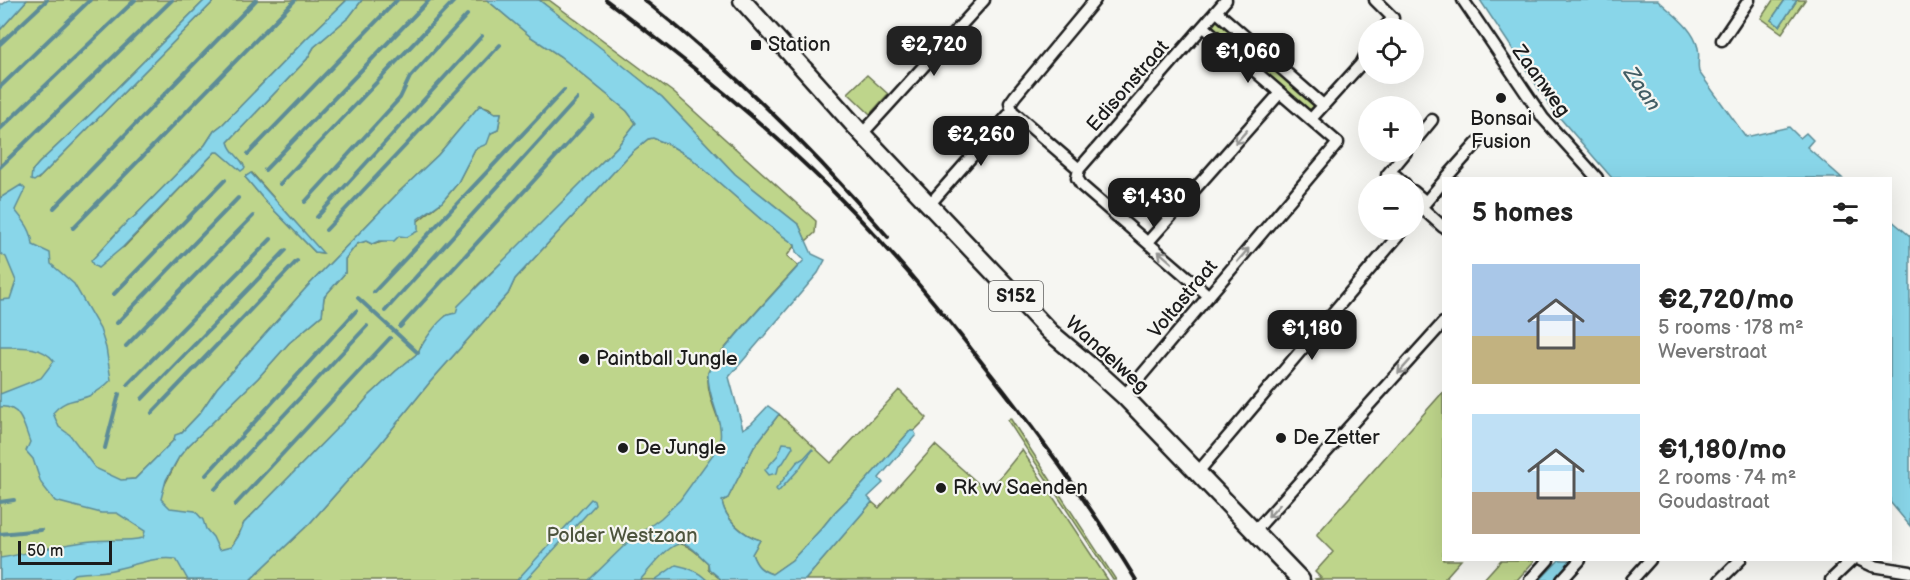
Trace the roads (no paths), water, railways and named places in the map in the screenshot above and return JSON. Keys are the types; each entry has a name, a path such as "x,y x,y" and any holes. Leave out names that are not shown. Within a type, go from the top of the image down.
{"main road":[{"name":"Wandelweg","path":"742,0 862,134 1050,332 1124,396 1301,580"}],"street":[{"path":"862,134 984,0"},
{"path":"1095,0 1015,96 1010,103 1012,111 1079,169 1077,178 1082,186 1209,296"},
{"name":"Edisonstraat","path":"1079,169 1226,0"},
{"path":"1375,0 1394,18"},
{"name":"Zaanweg","path":"1463,0 1543,118 1596,177"},
{"path":"1722,40 1749,0"},
{"path":"1217,12 1323,105"},
{"path":"1204,27 1311,119 1358,66"},
{"path":"1148,243 1280,93"},
{"path":"929,205 1012,111"},
{"name":"Voltastraat","path":"1124,396 1338,142 1311,119"},
{"path":"1424,130 1432,120"},
{"path":"1447,177 1478,142"},
{"path":"1424,204 1442,183"},
{"path":"1424,206 1442,226"},
{"path":"1198,472 1395,240"},
{"path":"1255,531 1442,324"},
{"path":"1530,580 1547,561"},
{"path":"1562,580 1579,561"},
{"path":"1632,580 1649,561"},
{"path":"1720,580 1739,561"},
{"path":"1831,580 1851,561"},
{"path":"1862,561 1903,574"}],"water":[{"path":"9,0 27,0 0,30 0,4"},
{"path":"205,0 215,0 41,176 34,181 31,180 32,171 39,163"},
{"path":"347,0 362,0 349,17 314,47 307,59 228,142 231,150 245,168 241,171 219,152 215,152 123,247 98,268 93,265 91,261 205,145 214,131"},
{"path":"487,0 539,0 662,97 735,174 799,225 812,254 825,260 818,273 729,377 743,429 768,406 779,414 754,447 728,498 722,501 727,514 736,526 760,540 752,554 757,564 764,571 772,574 792,560 910,431 914,431 916,435 879,478 883,483 868,497 872,502 805,580 722,580 709,569 708,563 694,550 685,544 679,544 667,551 640,580 589,580 627,543 661,518 680,500 719,446 720,428 708,383 708,374 735,336 804,260 796,252 795,245 763,221 690,157 653,138 648,139 632,152 515,279 508,294 430,382 379,445 310,523 250,580 188,580 176,559 168,558 107,571 74,574 69,579 0,580 0,558 80,542 143,538 145,531 117,513 101,513 55,501 41,483 33,459 26,451 30,442 21,418 13,409 0,407 0,394 41,378 54,361 37,350 0,347 0,300 10,299 16,281 6,257 0,253 0,198 21,185 25,189 15,210 29,230 33,245 50,253 51,264 74,284 100,329 106,348 111,380 91,395 57,408 53,413 59,427 70,435 95,468 121,480 135,479 174,440 175,435 181,433 200,413 217,388 306,288 438,155 480,105 495,113 501,113 498,130 491,133 487,144 475,149 457,184 442,202 418,219 418,231 407,237 399,236 394,241 379,241 372,244 366,241 357,244 345,259 345,273 324,297 322,315 289,343 258,378 179,457 166,480 161,499 170,508 195,511 203,520 219,550 231,547 244,523 368,397 418,353 438,323 446,316 456,313 458,306 617,147 636,123 627,111"},
{"name":"Zaan","path":"1480,0 1658,0 1692,34 1698,48 1699,72 1746,137 1789,127 1800,138 1806,133 1813,140 1807,147 1841,177 1611,177 1553,110"},
{"path":"1785,0 1797,0 1780,26 1771,20"},
{"path":"251,173 323,253 315,252 266,202 245,177"},
{"path":"1892,221 1910,236 1910,526 1892,504"},
{"path":"783,443 792,444 793,447 783,463 779,465 777,473 769,475 765,470 778,455"},
{"path":"812,449 800,468 778,492 776,489 797,462"},
{"path":"591,499 595,505 526,580 517,580"},
{"path":"1558,561 1571,561 1554,580 1540,580"},
{"path":"676,565 693,570 707,580 655,580"}],"waterway":[{"path":"0,44 47,0"},
{"path":"0,87 90,0"},
{"path":"0,129 135,0"},
{"path":"0,167 172,0"},
{"path":"54,208 256,0"},
{"path":"73,228 295,0"},
{"path":"248,154 397,0"},
{"path":"265,170 429,0"},
{"path":"280,184 454,1"},
{"path":"305,202 400,98 410,77 467,15"},
{"path":"317,217 482,36"},
{"path":"326,230 500,45"},
{"path":"374,292 564,90"},
{"path":"385,311 577,99"},
{"path":"400,327 593,116"},
{"path":"114,294 225,180"},
{"path":"117,323 238,198"},
{"path":"126,346 253,216"},
{"path":"128,384 271,239"},
{"path":"142,399 286,250"},
{"path":"152,413 297,261"},
{"path":"358,298 418,353"},
{"path":"206,475 356,311"},
{"path":"215,489 367,326"},
{"path":"235,505 390,338"},
{"path":"105,448 119,394"},
{"path":"0,502 14,500"},
{"path":"0,534 41,530"}],"railway":[{"path":"606,0 684,60 785,145 833,191 902,265 1026,419 1083,498 1136,580"},
{"path":"644,0 709,54 772,112 888,237"}],"place":[{"name":"Station","path":"756,45"},
{"name":"Bonsai Fusion","path":"1501,98"},
{"name":"Paintball Jungle","path":"584,359"},
{"name":"De Zetter","path":"1281,438"},
{"name":"De Jungle","path":"623,448"},
{"name":"Rk vv Saenden","path":"941,488"}],"park label":[{"name":"Polder Westzaan","path":"622,536"}]}
